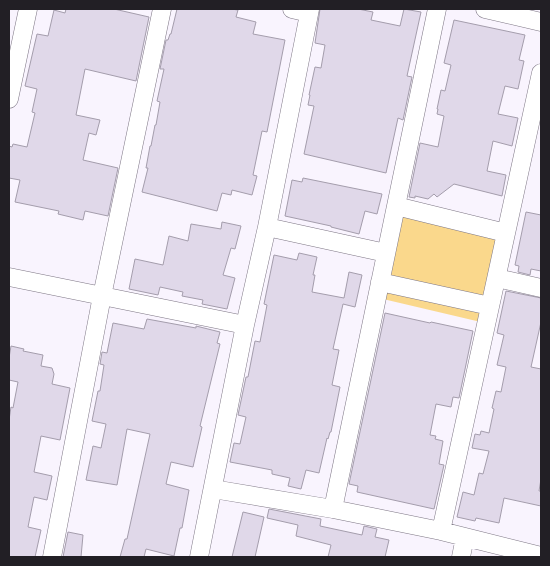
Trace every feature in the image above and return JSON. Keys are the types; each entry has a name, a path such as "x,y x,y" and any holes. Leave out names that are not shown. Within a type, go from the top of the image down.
{"street":[{"path":"9,99 28,9"},
{"path":"52,557 102,296 162,9"},
{"path":"199,557 310,11 292,9"},
{"path":"333,509 437,9"},
{"path":"485,9 541,22"},
{"path":"442,531 541,73"},
{"path":"396,206 506,233"},
{"path":"266,227 386,253"},
{"path":"9,277 245,325"},
{"path":"497,278 541,288"},
{"path":"380,282 490,306"},
{"path":"213,489 333,509 442,531 541,556"},
{"path":"461,557 465,538"}],"shaded area":[{"path":"402,212 507,236 485,323 383,299"}],"building":[{"path":"66,9 114,9 149,17 136,81 85,69 76,115 100,120 96,135 89,133 83,160 118,168 108,216 85,211 83,220 58,214 59,211 15,202 20,180 9,178 9,146 12,147 13,144 27,147 35,113 32,112 37,89 25,86 37,34 48,36 54,10 65,13"},
{"path":"177,9 238,10 236,17 256,22 253,34 285,40 267,132 262,131 253,175 257,176 252,195 232,190 231,195 222,193 217,211 142,192 160,102 157,101 164,69 160,69 166,40 168,40 171,34"},
{"path":"320,9 358,9 373,12 371,20 400,26 404,9 421,12 407,76 412,77 403,120 398,118 386,173 304,154 314,106 308,105 309,95 315,67 321,68 325,45 315,43"},
{"path":"454,20 525,35 519,60 524,61 518,89 505,86 498,114 518,118 512,146 493,141 487,171 506,175 502,196 454,184 437,197 434,194 428,199 415,196 415,198 409,197 420,143 438,147 444,116 437,114 437,109 441,90 445,91 451,65 444,63"},
{"path":"303,178 382,194 377,214 365,211 359,234 285,216 292,180 302,182"},
{"path":"526,212 541,215 541,271 531,269 530,275 518,272 519,266 515,265"},
{"path":"222,222 241,226 235,249 231,248 223,275 235,278 227,309 202,304 203,300 182,296 183,292 160,287 158,295 129,289 135,259 163,265 169,236 188,241 191,224 221,229"},
{"path":"299,253 317,257 312,292 344,298 349,272 362,275 355,307 343,304 333,349 339,350 332,385 340,387 331,432 327,438 319,473 306,470 301,489 288,486 290,478 272,474 272,470 230,462 234,443 240,444 246,417 238,415 255,341 260,342 267,305 264,304 274,255 297,260"},
{"path":"506,291 541,298 541,322 531,367 541,369 541,479 539,491 541,491 541,506 504,498 499,523 476,518 475,521 457,517 463,492 474,495 479,473 483,474 489,451 472,448 475,434 480,435 481,431 489,433 496,391 501,392 506,367 497,365 504,335 497,333"},
{"path":"385,313 473,331 459,398 453,397 451,407 436,404 430,435 436,436 435,439 443,441 439,464 444,465 434,509 357,492 358,486 349,484"},
{"path":"147,319 196,328 196,326 220,332 217,343 220,344 200,426 202,427 193,467 171,462 166,484 189,490 182,528 180,528 174,556 146,549 144,557 120,557 125,539 127,539 150,434 127,429 117,485 86,480 93,446 101,448 106,424 92,421 98,391 100,391 104,365 100,364 102,352 107,353 113,323 144,329"},
{"path":"11,346 24,349 23,351 43,355 41,366 52,368 54,374 52,384 70,388 60,440 41,436 34,472 52,476 47,500 34,497 28,527 41,530 35,557 9,557 9,420 18,382 9,380"},
{"path":"269,509 321,519 320,526 362,535 364,526 377,529 375,537 389,540 385,557 328,557 331,545 296,536 298,525 267,518"},
{"path":"243,512 264,517 255,557 232,557"},
{"path":"68,532 83,535 81,557 63,557"}]}
